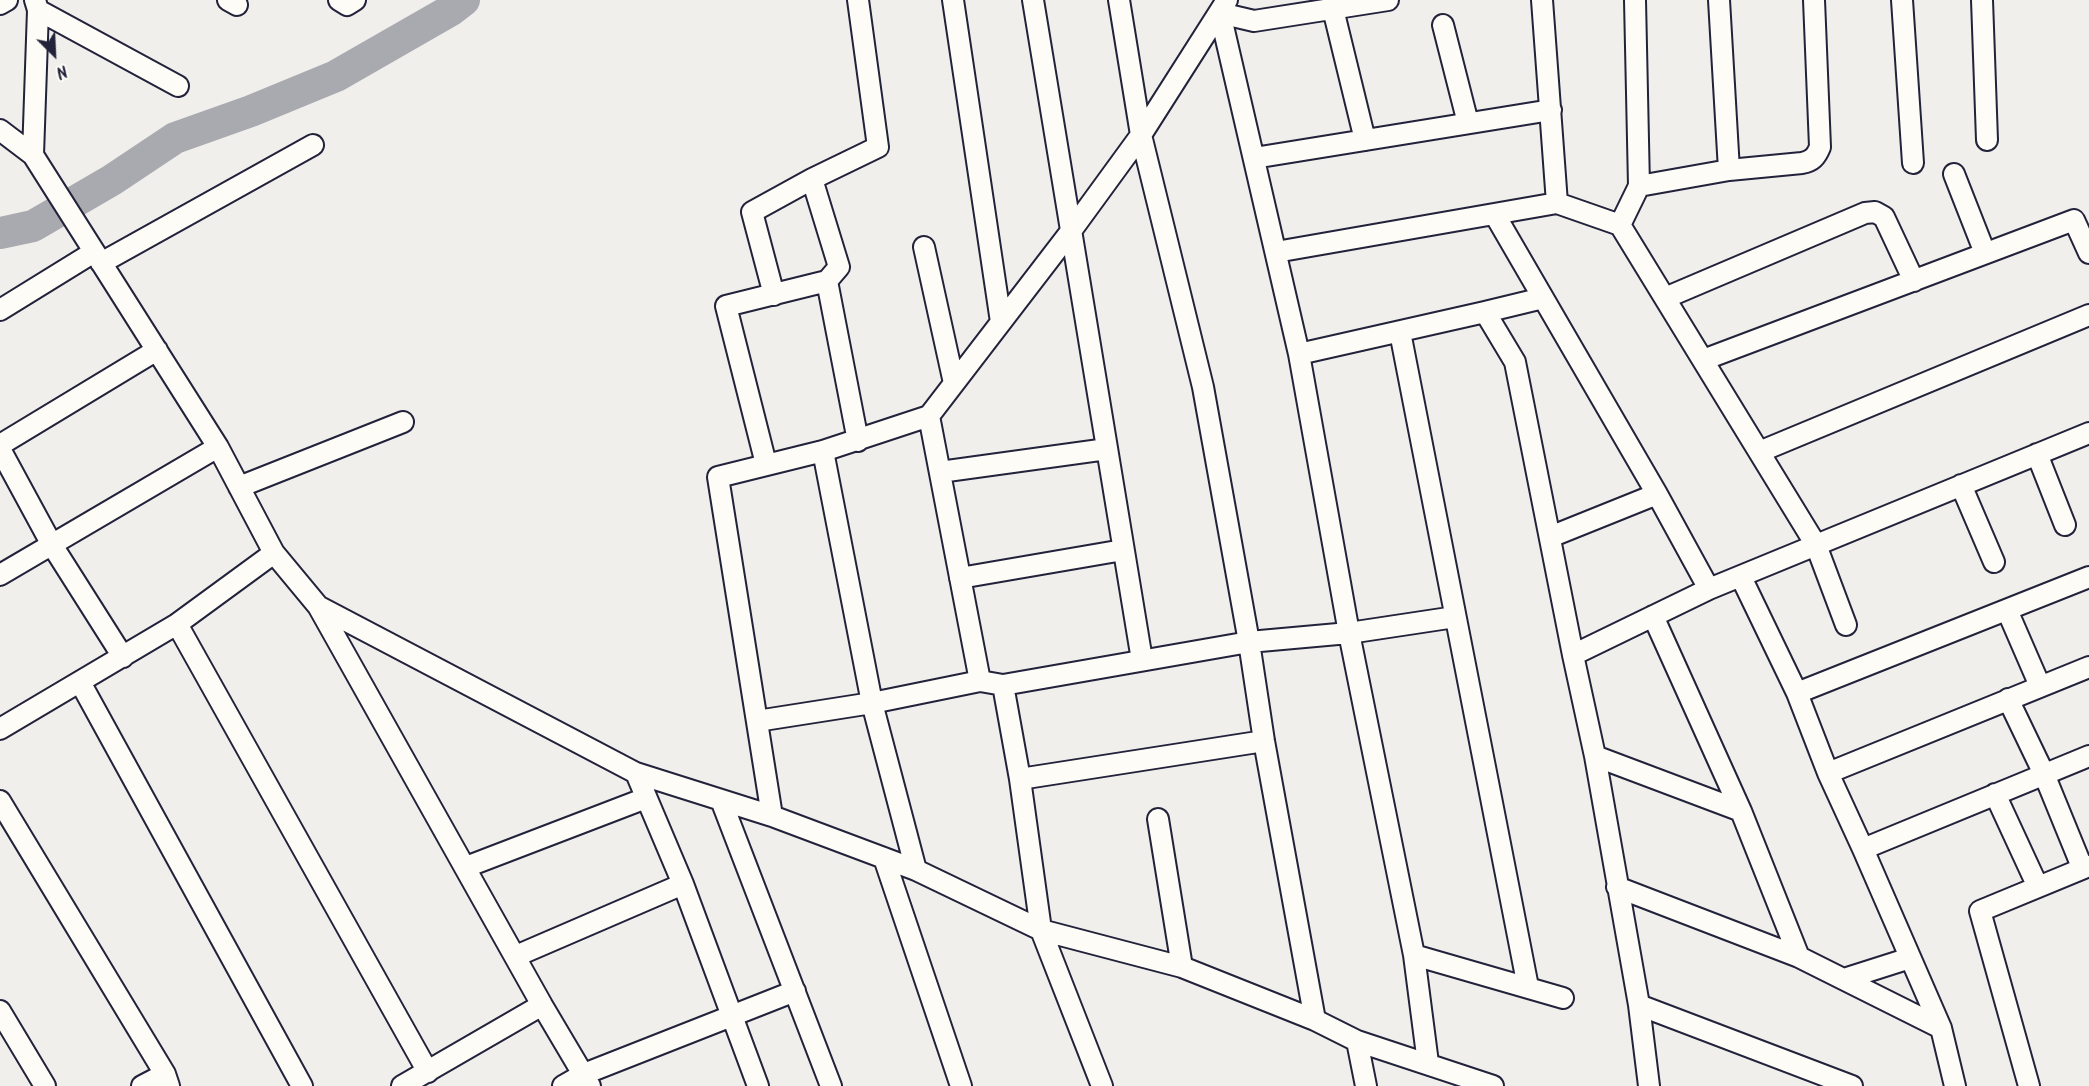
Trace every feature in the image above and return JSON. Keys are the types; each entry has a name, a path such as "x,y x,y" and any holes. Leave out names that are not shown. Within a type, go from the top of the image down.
{"street":[{"path":"0,4 7,0"},
{"path":"339,0 347,5 355,0"},
{"path":"774,295 753,212 812,179 878,147 858,0"},
{"path":"954,0 1001,322"},
{"path":"1033,0 1142,660"},
{"path":"1119,0 1140,135 1203,387 1315,1020"},
{"path":"1223,7 1254,21 1388,0"},
{"path":"1542,0 1557,203"},
{"path":"1620,225 1639,186 1635,0"},
{"path":"1719,0 1729,170"},
{"path":"1639,186 1729,170 1811,161 1820,147 1814,0"},
{"path":"1902,0 1913,163"},
{"path":"1982,0 1987,140"},
{"path":"33,155 37,5 178,86"},
{"path":"772,816 718,477 858,441 929,416 1071,231 1140,135 1223,7"},
{"path":"1223,7 1254,158 1299,354 1349,633 1414,955 1428,1063"},
{"path":"1333,9 1365,140"},
{"path":"1443,25 1468,123"},
{"path":"1254,158 1551,110"},
{"path":"0,130 33,155 218,447 274,553 318,606 542,1005 587,1080"},
{"path":"0,310 313,145"},
{"path":"1954,174 1985,253"},
{"path":"766,464 726,306 827,281 839,267 812,179"},
{"path":"1276,252 1557,203 1620,225 1816,544 1846,625"},
{"path":"1665,298 1865,213 1875,212 1884,217 1914,280"},
{"path":"1495,214 1657,494 1709,589"},
{"path":"1703,360 2074,220 2089,253"},
{"path":"924,247 954,383"},
{"path":"827,281 858,441"},
{"path":"1299,354 1543,298"},
{"path":"1485,312 1515,362 1595,756 1639,1005 1649,1086"},
{"path":"1759,452 2089,315"},
{"path":"1400,332 1528,987"},
{"path":"123,657 52,545 0,447 157,350"},
{"path":"929,416 980,681"},
{"path":"239,487 403,422"},
{"path":"1573,655 1709,589 2089,433"},
{"path":"0,575 218,447"},
{"path":"940,472 1107,449"},
{"path":"823,451 872,703 916,870"},
{"path":"2037,454 2065,525"},
{"path":"1960,485 1994,562"},
{"path":"1550,537 1657,494"},
{"path":"960,578 1123,550"},
{"path":"0,729 177,624 274,553"},
{"path":"1741,577 1797,693 1828,773 1941,1028 1955,1086"},
{"path":"1797,693 2089,577"},
{"path":"318,606 636,773 772,816 916,870 1041,930 1182,967 1315,1020 1357,1041 1493,1086"},
{"path":"2007,610 2040,686"},
{"path":"1653,616 1741,811 1799,957"},
{"path":"757,721 872,703 980,681 1003,685 1249,642 1349,633 1455,617"},
{"path":"177,624 428,1072"},
{"path":"1828,773 2089,667"},
{"path":"80,682 302,1086"},
{"path":"1003,685 1020,779 1041,930 1102,1086"},
{"path":"2008,699 2086,867 1980,911 2029,1086"},
{"path":"1020,779 1264,741"},
{"path":"1595,756 1741,811"},
{"path":"1863,849 2089,756"},
{"path":"636,773 683,884 758,1086"},
{"path":"1995,794 2038,886"},
{"path":"466,867 646,798"},
{"path":"720,800 831,1086"},
{"path":"0,801 167,1080 142,1086"},
{"path":"1158,819 1182,967"},
{"path":"884,858 961,1086"},
{"path":"516,956 683,884"},
{"path":"1617,887 1799,957 1941,1028"},
{"path":"1414,955 1563,998"},
{"path":"1844,979 1910,958"},
{"path":"563,1086 587,1080 730,1015 795,990"},
{"path":"402,1086 542,1005"},
{"path":"1639,1005 1852,1086"},
{"path":"0,1011 45,1086"},
{"path":"1357,1041 1366,1086"}],"waterway":[{"path":"0,233 33,226 112,180 175,138 251,111 336,76 451,10 464,0"}]}
